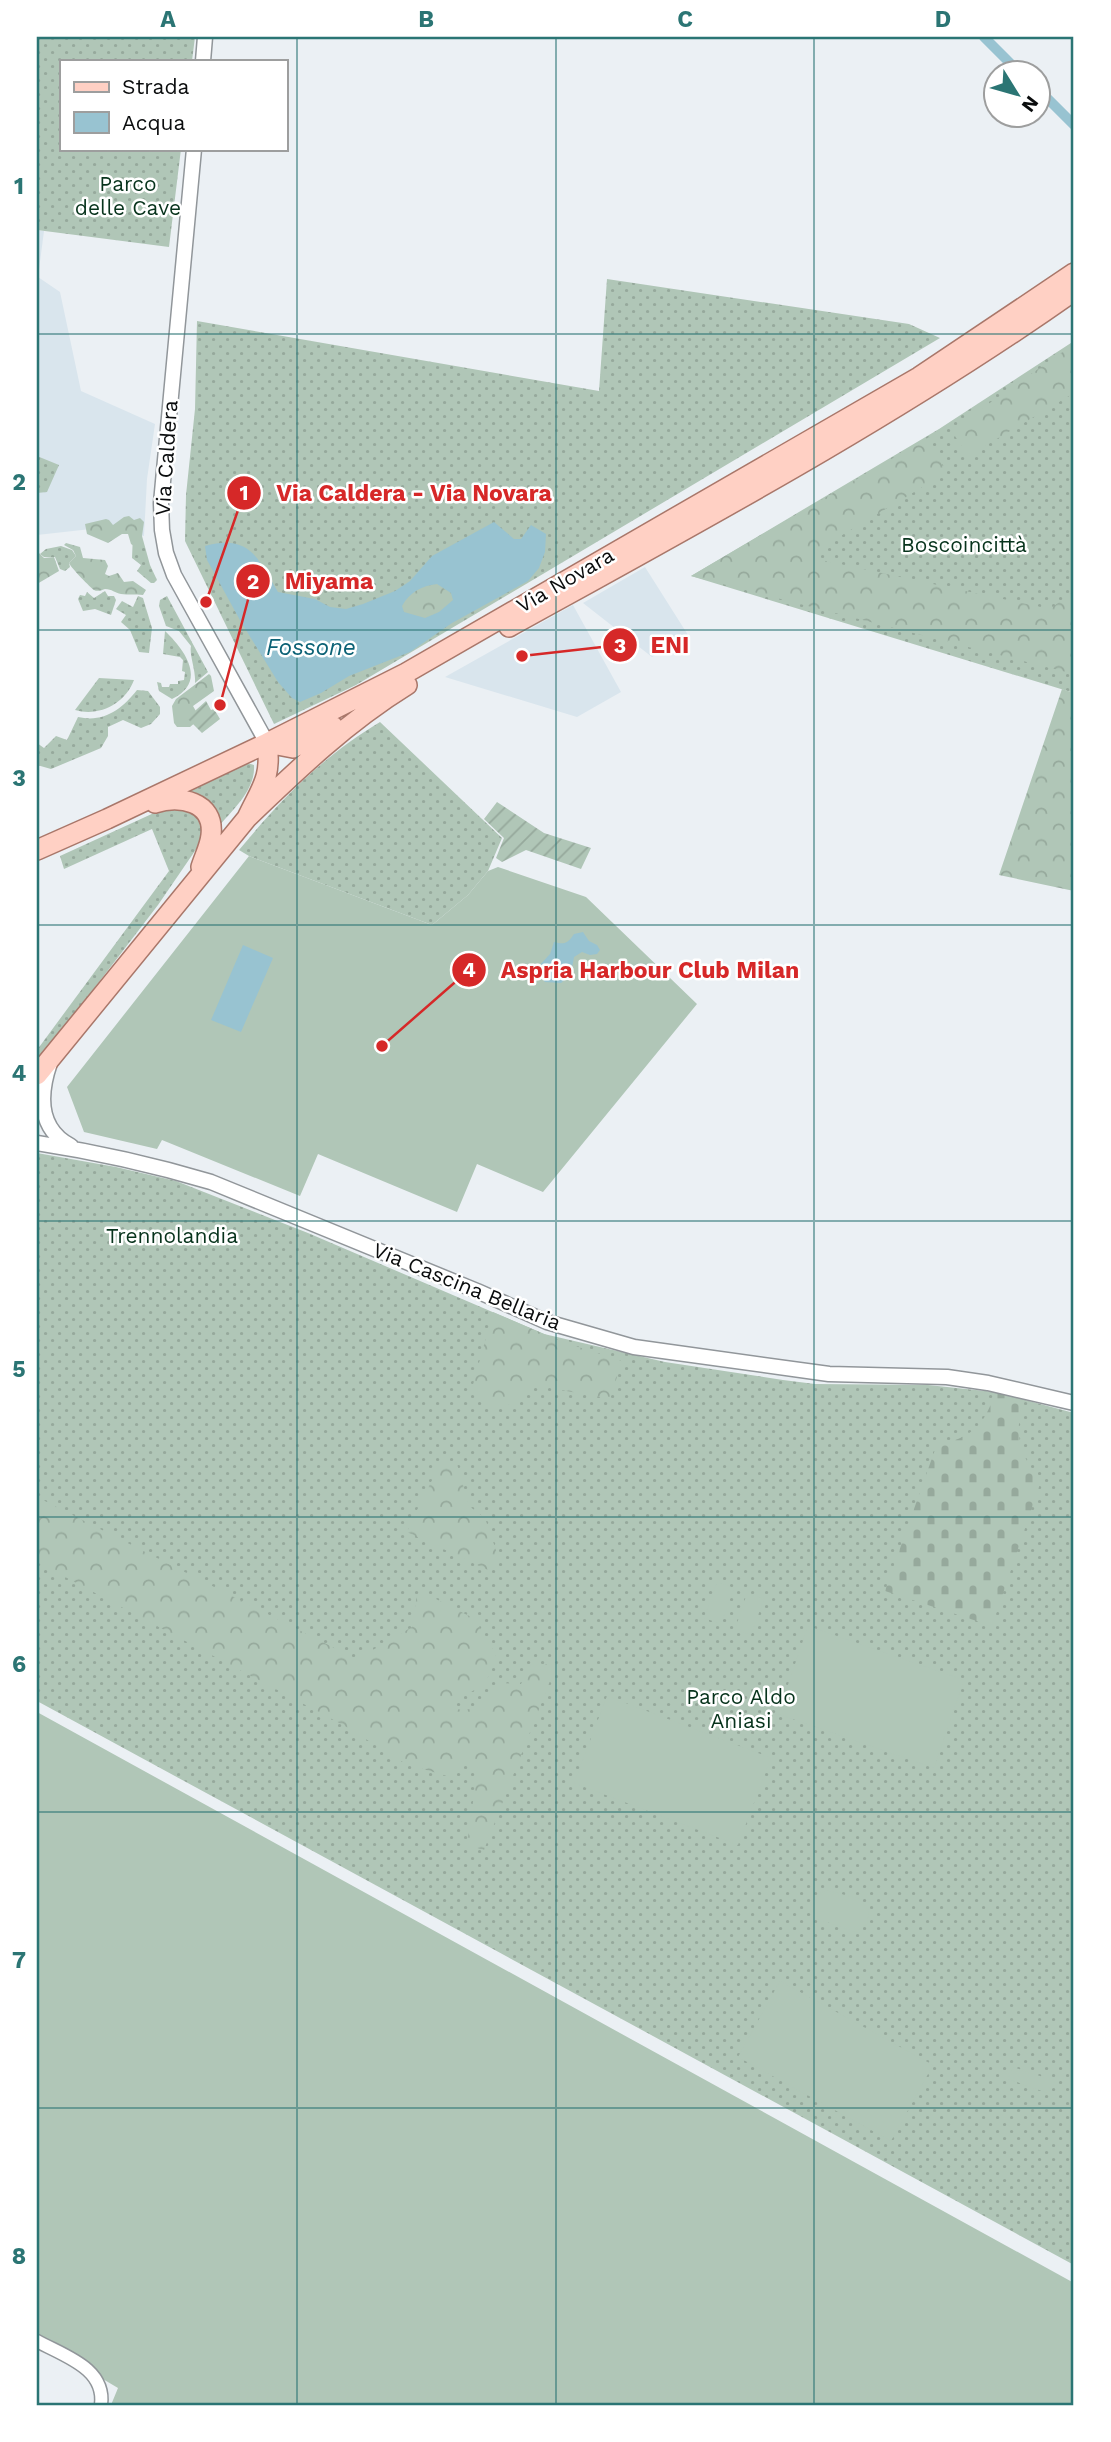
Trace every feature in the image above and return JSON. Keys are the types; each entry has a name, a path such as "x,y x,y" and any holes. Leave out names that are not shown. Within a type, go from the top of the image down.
{"main road":[{"name":"Via Novara","path":"37,850 267,743 406,673 919,377 1074,273"},
{"name":"Via Novara","path":"247,818 320,748 385,699 426,673 686,529 867,424 975,360 1074,291"},
{"path":"247,818 268,774 270,763 267,743 293,748 385,699"},
{"path":"107,819 164,800 181,799 201,806 210,820 211,835 196,881"},
{"name":"Via Cascina Bellaria","path":"37,1075 247,818"}],"street":[{"path":"202,60 205,37"},
{"name":"Via Caldera","path":"194,150 161,503 162,530 174,575 267,743"},
{"name":"Via Cascina Bellaria","path":"51,1060 43,1097 45,1116 57,1136 79,1150"},
{"name":"Via Cascina Bellaria","path":"37,1143 178,1172 211,1182 547,1322 634,1346 830,1374 947,1377 988,1382 1074,1403"},
{"path":"37,2341 88,2369 101,2389 101,2405"}],"shaded area":[{"path":"37,230 44,231 38,277 60,292 81,391 155,424 147,479 144,536 100,528 37,535"},
{"path":"645,567 688,635 652,657 583,603"},
{"path":"573,605 621,692 577,717 445,677"}],"green space":[{"name":"Parco delle Cave","path":"37,37 195,37 192,60 60,60 60,150 181,150 169,247 37,230"},
{"path":"607,279 909,324 940,338 356,685 274,724 185,541 186,495 195,409 197,321 599,391"},
{"name":"Boscoincittà","path":"1074,341 1074,693 691,576 939,429"},
{"path":"1074,344 1074,393 968,456 951,430"},
{"path":"929,437 946,473 817,550 821,560 1050,609 1074,591 1074,674 691,576"},
{"path":"37,456 59,465 47,492 37,493"},
{"path":"129,516 134,520 140,518 144,522 141,543 137,548 131,544 128,534 122,534 108,543 87,534 85,524 106,519 113,525"},
{"path":"133,534 142,536 157,580 154,583 137,571 141,565 132,558"},
{"path":"66,543 80,547 83,558 105,560 108,566 105,574 109,576 118,573 124,582 133,581 146,590 143,595 121,594 107,589 94,590 69,563 76,556 73,550 64,545"},
{"path":"61,546 72,550 76,556 65,571 60,569 55,557 44,557 40,554 46,549"},
{"path":"37,551 44,558 54,557 59,571 37,584"},
{"path":"437,584 451,593 453,600 439,612 425,618 404,612 402,606 412,593"},
{"path":"105,591 116,600 111,615 95,609 83,611 78,599 80,595 85,596 87,592 94,598"},
{"path":"138,596 143,598 152,628 149,653 139,652 130,630 121,622 126,615 116,609 122,601 133,607"},
{"path":"167,596 208,672 195,683 191,646 179,631 166,626 159,606 160,600"},
{"path":"165,631 180,647 190,666 191,675 183,692 172,699 159,691 157,682 161,683 162,687 178,684 178,681 184,680 185,672 182,671 183,660 180,657 163,654"},
{"path":"209,674 214,691 193,706 197,713 196,722 190,727 177,727 172,706 176,699"},
{"path":"99,678 134,680 124,696 110,707 93,712 75,710"},
{"path":"1062,689 1074,693 1074,891 999,875"},
{"path":"137,690 148,691 160,707 160,714 151,724 141,728 123,720 108,727 108,736 101,748 51,769 37,765 37,743 44,748 56,736 67,740 78,717 96,718 112,713"},
{"path":"206,701 220,719 202,733 187,718"},
{"path":"380,722 502,838 488,871 468,895 432,925 239,850 271,813 321,764"},
{"path":"244,762 254,765 251,784 240,802 212,834 178,795"},
{"path":"497,802 544,833 591,848 581,869 526,850 502,862 496,858 504,838 484,819"},
{"path":"167,807 197,812 204,828 199,845 158,905 37,1063 37,1050 169,871 152,829 64,869 60,856"},
{"path":"249,856 432,925 468,895 488,871 498,867 586,897 697,1004 543,1192 477,1164 457,1212 318,1154 300,1196 162,1140 157,1149 84,1132 67,1087"},
{"name":"Parco Aldo Aniasi","path":"37,1153 176,1181 308,1233 544,1334 665,1362 783,1380 815,1384 928,1385 995,1392 1074,1413 1074,2265 37,1701"},
{"path":"493,1312 563,1342 622,1361 610,1399 534,1385 519,1399 503,1407 488,1406 479,1401 471,1392"},
{"path":"995,1392 1023,1399 1019,1423 1020,1443 1027,1461 1041,1481 992,1626 885,1591 937,1444 959,1439 975,1428 987,1413"},
{"path":"440,1462 457,1464 469,1506 485,1518 498,1556 490,1571 407,1532"},
{"path":"37,1497 354,1658 412,1627 417,1594 436,1599 475,1619 496,1654 486,1683 446,1707 465,1710 472,1708 483,1702 500,1683 521,1684 529,1666 557,1663 484,1850 467,1845 478,1766 462,1766 447,1776 406,1764 343,1725 37,1562"},
{"path":"717,1582 734,1588 721,1624 704,1618"},
{"path":"747,1593 764,1599 751,1635 735,1629"},
{"path":"808,1626 964,1680 934,1768 778,1714"},
{"path":"607,1696 771,1758 738,1845 574,1783"},
{"path":"37,1712 1074,2283 1074,2405 111,2405 118,2388 37,2340"},
{"path":"826,1890 860,1899 869,1911 867,1924 855,1932 818,1919 813,1907 819,1894"},
{"path":"780,1981 933,2065 891,2141 738,2057"},
{"path":"1013,2067 1055,2081 1050,2094 1008,2079"}],"water":[{"name":"Fossone","path":"494,522 514,539 521,539 531,525 546,534 545,552 539,568 528,581 452,623 410,652 349,676 300,702 292,698 278,682 241,622 207,560 205,546 233,543 243,546 258,559 278,592 315,599 330,607 346,609 395,591 410,581 432,556","holes":["437,584 451,593 453,600 439,612 425,618 404,612 402,606 405,601 421,588"]},
{"path":"583,932 589,941 597,945 600,950 597,954 582,952 574,957 570,972 561,983 545,982 537,968 550,954 554,942 566,942 574,934"},
{"path":"243,945 273,958 241,1032 211,1020"}],"waterway":[{"path":"984,37 1007,60"},
{"path":"1052,103 1074,125"}],"place":[{"name":"Via Caldera - Via Novara","path":"206,602"},
{"name":"ENI","path":"522,656"},
{"name":"Miyama","path":"220,705"},
{"name":"Aspria Harbour Club Milan","path":"382,1046"}],"park label":[{"name":"Trennolandia","path":"172,1235"}]}
